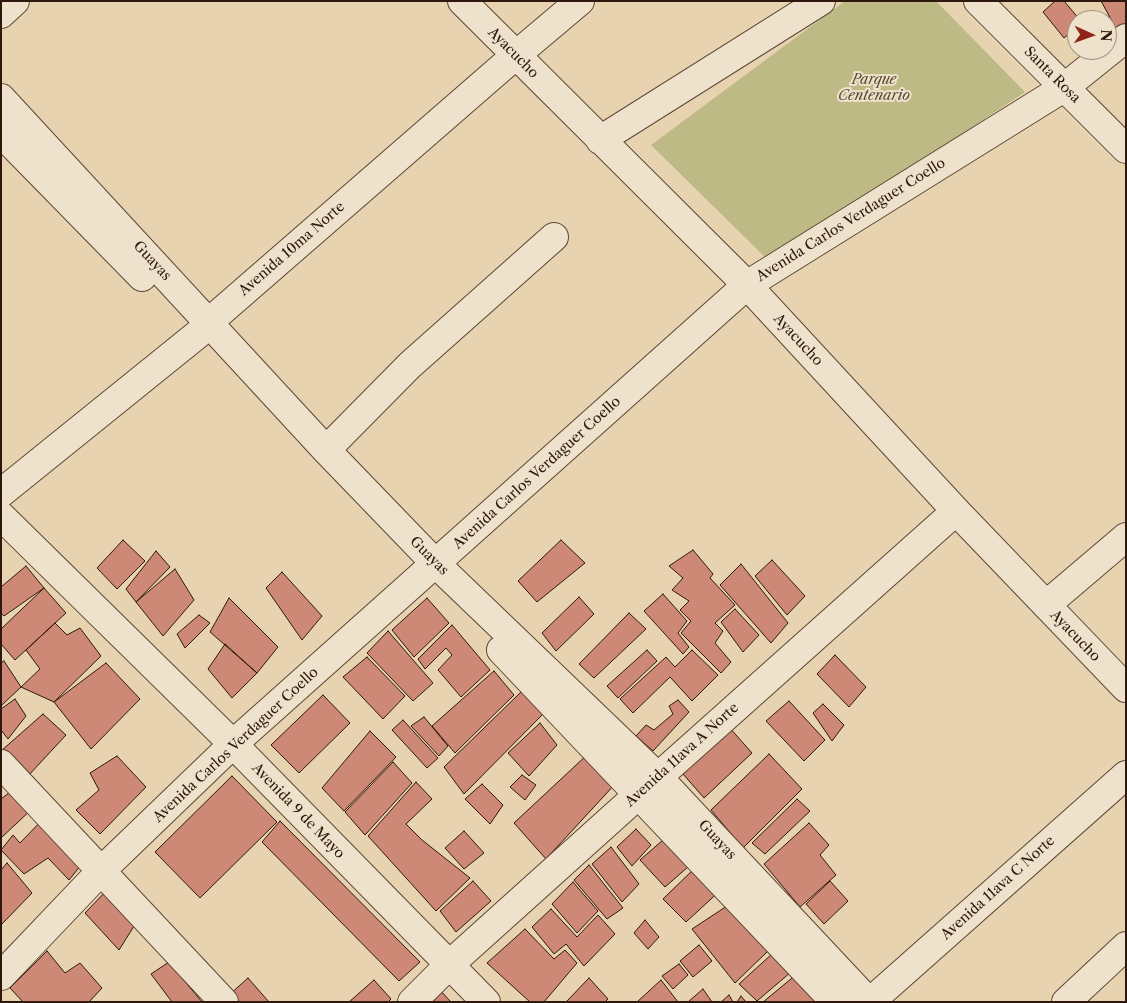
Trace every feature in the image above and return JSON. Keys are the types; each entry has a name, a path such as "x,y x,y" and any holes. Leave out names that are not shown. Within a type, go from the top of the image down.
{"street":[{"path":"1,14 15,1"},
{"name":"Ayacucho","path":"462,1 747,284 956,512 1126,688"},
{"name":"Avenida 10ma Norte","path":"1,493 203,328 580,1"},
{"path":"600,140 821,1"},
{"name":"Santa Rosa","path":"978,1 1126,149"},
{"name":"Avenida Carlos Verdaguer Coello","path":"1,976 102,870 233,744 747,284 1065,87 1126,38"},
{"name":"Guayas","path":"1,98 203,328 431,568 658,777 870,1002"},
{"name":"Guayas","path":"1,133 326,450 638,795 835,1002"},
{"path":"326,450 410,365 554,238"},
{"name":"Avenida 11ava A Norte","path":"412,1002 449,965 956,512"},
{"name":"Avenida 9 de Mayo","path":"1,516 233,744 486,1002"},
{"path":"1046,605 1126,537"},
{"path":"1,764 224,1002"},
{"name":"Avenida 11ava C Norte","path":"870,1002 1126,774"},
{"path":"1066,1002 1126,946"}],"green space":[{"name":"Parque Centenario","path":"845,1 936,1 1025,92 770,262 651,145"}],"building":[{"path":"1055,1 1064,1 1072,10 1067,10 1067,35 1064,38 1043,12"},
{"path":"1101,1 1126,1 1126,27 1118,32 1117,10 1106,10"},
{"path":"123,540 145,561 117,589 97,568"},
{"path":"561,540 585,563 537,602 518,581"},
{"path":"693,550 713,574 710,578 735,605 715,623 723,631 715,643 731,662 721,673 681,633 691,621 680,610 689,601 672,590 683,578 669,566"},
{"path":"156,551 170,567 136,602 126,589"},
{"path":"772,560 805,596 787,615 755,576"},
{"path":"741,564 788,623 771,643 720,585"},
{"path":"26,566 44,588 4,616 1,613 1,587"},
{"path":"175,569 194,600 163,636 136,602"},
{"path":"282,572 322,616 302,640 266,588"},
{"path":"44,588 66,613 15,660 1,644 1,629"},
{"path":"663,594 687,621 678,633 689,647 683,654 644,611"},
{"path":"579,597 594,614 556,651 542,633"},
{"path":"229,598 278,647 257,673 210,632"},
{"path":"427,598 449,623 414,657 392,630"},
{"path":"735,609 759,635 743,652 721,622"},
{"path":"629,613 646,629 594,678 579,664"},
{"path":"199,615 210,623 185,648 177,634"},
{"path":"55,623 67,635 80,628 101,656 54,702 21,687 40,669 26,650"},
{"path":"452,625 490,670 461,697 438,670 452,655 446,648 425,669 418,659"},
{"path":"388,631 433,683 413,701 367,653"},
{"path":"225,644 257,673 232,698 208,669"},
{"path":"647,650 657,661 618,698 607,686"},
{"path":"692,650 718,675 692,701 670,677 633,713 620,699 666,657 675,667"},
{"path":"835,655 866,687 849,707 817,674"},
{"path":"367,657 405,696 383,719 343,677"},
{"path":"4,661 21,687 1,706 1,663"},
{"path":"106,663 140,699 91,749 54,702"},
{"path":"494,671 514,695 455,753 432,726"},
{"path":"521,692 543,714 464,794 444,767"},
{"path":"323,695 350,723 299,773 271,745"},
{"path":"15,699 26,716 8,739 1,730 1,709"},
{"path":"678,700 689,712 653,751 636,736 646,725 654,730 673,714 669,706"},
{"path":"789,701 825,740 804,761 766,721"},
{"path":"823,704 844,725 832,741 813,713"},
{"path":"43,714 66,735 28,776 1,751"},
{"path":"424,717 448,746 439,756 411,726"},
{"path":"403,720 438,758 427,768 392,730"},
{"path":"540,723 557,745 529,776 508,753"},
{"path":"729,727 752,753 704,798 683,774"},
{"path":"370,731 396,757 344,811 322,788"},
{"path":"589,753 616,783 546,859 514,823"},
{"path":"769,754 802,789 743,848 711,810"},
{"path":"117,756 146,787 100,834 76,810 99,790 90,773"},
{"path":"393,762 412,783 365,835 345,812"},
{"path":"522,775 536,785 525,800 510,787"},
{"path":"232,776 277,822 200,898 155,852"},
{"path":"416,782 432,799 406,824 422,840 470,878 436,911 368,836"},
{"path":"482,784 503,805 490,824 465,799"},
{"path":"14,789 33,808 1,838 1,799"},
{"path":"797,799 810,811 765,854 752,843"},
{"path":"45,817 85,860 69,880 48,858 24,874 1,850 13,835 20,843"},
{"path":"280,821 420,962 399,981 262,842"},
{"path":"809,823 829,845 820,855 836,875 800,907 764,864"},
{"path":"636,829 651,845 632,866 617,847"},
{"path":"464,831 484,853 464,869 445,848"},
{"path":"671,833 696,860 665,887 640,860"},
{"path":"611,847 639,884 622,902 592,864"},
{"path":"7,863 32,893 1,925 1,870"},
{"path":"589,865 623,908 607,919 574,880"},
{"path":"698,865 723,888 686,922 663,899"},
{"path":"473,881 491,901 456,932 440,911"},
{"path":"830,881 848,901 824,924 806,904"},
{"path":"573,882 598,911 577,933 552,904"},
{"path":"108,889 136,923 119,950 85,913"},
{"path":"727,906 769,950 735,983 692,929"},
{"path":"551,909 577,937 598,915 615,934 584,966 566,944 554,954 532,927"},
{"path":"645,920 659,937 648,949 634,933"},
{"path":"525,929 554,959 565,950 577,963 544,1002 530,1002 487,963"},
{"path":"699,945 712,961 693,977 680,961"},
{"path":"47,951 65,973 80,963 102,988 89,1002 23,1002 10,988"},
{"path":"773,953 791,972 757,1001 739,984"},
{"path":"169,962 202,1002 172,1002 151,974"},
{"path":"679,964 688,975 673,989 662,976"},
{"path":"797,974 820,996 813,1002 763,1002"},
{"path":"248,978 269,1002 234,1002 229,995"},
{"path":"589,978 608,999 605,1002 566,1002"},
{"path":"374,980 391,999 388,1002 349,1002"},
{"path":"661,980 678,1002 637,1002"},
{"path":"439,989 451,1002 427,1002"},
{"path":"703,989 712,1002 688,1002"},
{"path":"729,995 733,1002 721,1002"},
{"path":"741,996 746,1002 737,1002"}]}
